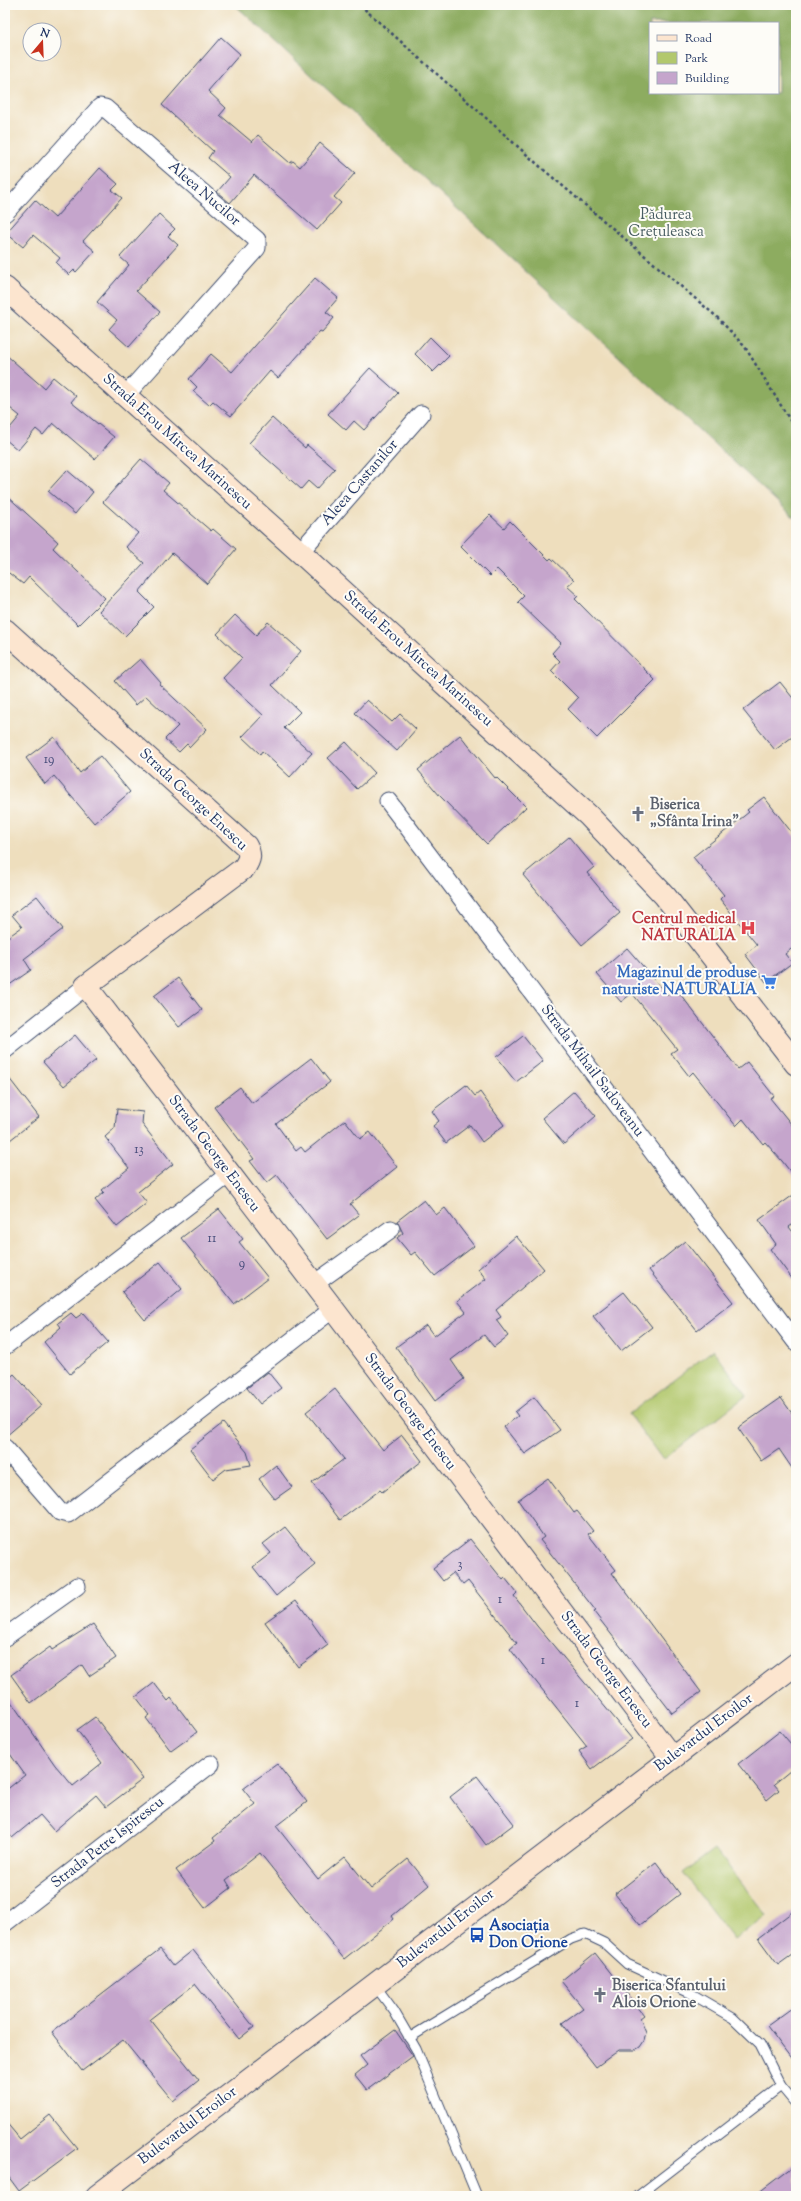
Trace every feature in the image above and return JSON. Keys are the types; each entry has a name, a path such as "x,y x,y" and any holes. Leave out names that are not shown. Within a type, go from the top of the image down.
{"street":[{"name":"Aleea Nucilor","path":"5,212 100,107 105,108 257,240 257,248 125,396"},
{"name":"Strada Erou Mircea Marinescu","path":"5,288 552,780 631,858 707,948 796,1064"},
{"name":"Aleea Castanilor","path":"300,552 421,414"},
{"name":"Strada George Enescu","path":"5,630 240,840 251,854 250,860 244,868 86,986 333,1309 672,1758"},
{"name":"Strada Mihail Sadoveanu","path":"388,801 796,1342"},
{"path":"5,1050 86,986"},
{"path":"5,1346 229,1174"},
{"path":"314,1284 391,1228"},
{"path":"5,1448 60,1512 68,1514 333,1309"},
{"path":"5,1637 77,1586"},
{"name":"Bulevardul Eroilor","path":"96,2196 796,1664"},
{"name":"Strada Petre Ispirescu","path":"5,1923 211,1764"}],"lane":[{"path":"409,2038 571,1939 585,1934 604,1943 627,1964 690,1993 733,2018 760,2044 781,2086 796,2104"},
{"path":"374,1984 394,2011 409,2038 477,2196"},
{"path":"638,2196 781,2086"}],"path":[{"path":"360,5 544,170 717,317 745,347 796,430"}],"green space":[{"name":"Pădurea Crețuleasca","path":"235,5 796,5 796,519"},
{"path":"713,1350 747,1395 663,1460 629,1414"},
{"path":"715,1849 766,1915 734,1940 683,1873"}],"building":[{"path":"221,37 240,54 208,91 226,108 220,115 252,142 258,135 290,163 293,161 300,167 320,143 355,173 334,197 341,203 317,230 254,175 230,203 217,192 230,177 208,158 213,151 162,105"},
{"path":"100,168 118,184 112,190 122,198 83,241 95,251 76,272 74,270 69,275 56,263 60,258 33,235 23,247 6,233 35,200 55,218"},
{"path":"159,214 175,229 168,236 178,245 136,291 160,312 129,347 109,329 117,320 97,302 129,265 120,257"},
{"path":"315,278 338,298 326,312 334,318 322,332 320,331 278,378 270,371 231,416 213,401 209,405 193,391 197,387 189,379 211,354 232,372"},
{"path":"430,337 449,356 433,372 415,354"},
{"path":"5,354 44,388 53,377 76,396 71,402 114,437 95,459 53,423 43,435 36,429 18,450 5,439 5,434 20,416 5,404"},
{"path":"370,368 398,393 364,430 354,421 346,430 328,414"},
{"path":"272,418 305,448 307,445 335,469 317,489 308,481 301,489 249,443"},
{"path":"141,459 169,483 163,490 211,531 213,529 236,549 207,584 172,553 139,592 154,607 125,636 99,611 144,563 126,547 138,533 103,502"},
{"path":"67,470 93,492 75,514 48,491"},
{"path":"5,494 58,542 53,548 105,598 78,625 29,577 23,584 5,570"},
{"path":"490,515 504,528 510,521 549,560 551,558 574,580 567,586 578,596 575,599 655,680 597,738 568,709 578,698 551,671 560,661 552,653 561,643 518,602 524,596 497,569 490,576 460,546"},
{"path":"235,615 256,635 268,622 301,651 272,685 300,712 284,728 312,753 290,777 262,751 260,754 242,737 263,715 223,678 242,658 217,634"},
{"path":"140,659 161,683 159,684 207,729 190,747 187,744 179,752 165,739 178,726 146,696 136,705 115,681"},
{"path":"780,682 796,702 796,734 775,750 743,710"},
{"path":"367,700 392,722 400,714 416,729 397,751 355,713"},
{"path":"460,735 495,778 496,777 526,807 487,844 440,796 418,770"},
{"path":"54,737 80,773 100,756 130,792 94,823 54,776 45,784 26,758"},
{"path":"346,742 375,773 357,789 328,758"},
{"path":"764,797 796,838 796,945 785,954 792,963 766,982 745,954 757,945 720,899 724,895 693,857 749,812 747,810"},
{"path":"569,837 594,867 587,873 620,913 582,945 523,875"},
{"path":"37,896 63,929 24,959 31,970 5,988 5,933 8,937 22,927 12,915"},
{"path":"627,948 669,996 677,990 738,1069 747,1062 774,1096 770,1098 796,1130 796,1179 765,1142 763,1144 743,1119 736,1126 693,1072 689,1076 671,1053 677,1049 632,993 621,1002 597,974"},
{"path":"178,978 202,1010 179,1027 154,996"},
{"path":"75,1035 96,1060 64,1086 43,1062"},
{"path":"523,1036 543,1061 516,1082 496,1057"},
{"path":"311,1058 330,1082 276,1124 296,1151 301,1147 305,1152 345,1120 360,1139 370,1132 397,1167 350,1204 359,1215 327,1239 277,1175 267,1183 250,1161 254,1159 214,1107 240,1087 252,1103"},
{"path":"5,1073 39,1117 5,1144"},
{"path":"466,1085 475,1096 480,1092 504,1125 482,1142 470,1125 446,1143 433,1126 439,1121 432,1111"},
{"path":"574,1091 596,1116 564,1144 542,1118"},
{"path":"117,1109 143,1112 142,1124 173,1164 138,1192 147,1203 117,1227 95,1200 104,1192 102,1190 129,1168 105,1137 115,1128"},
{"path":"796,1193 796,1222 789,1227 796,1236 796,1284 770,1249 776,1244 759,1220"},
{"path":"424,1200 436,1215 445,1208 474,1246 435,1276 415,1252 411,1255 397,1238 403,1233 397,1221"},
{"path":"219,1209 243,1239 239,1242 268,1278 234,1304 181,1238"},
{"path":"516,1236 544,1269 496,1310 501,1317 496,1320 508,1336 494,1347 484,1335 451,1360 464,1379 435,1401 396,1347 426,1325 434,1336 466,1312 457,1301 486,1279 478,1269"},
{"path":"685,1241 733,1302 697,1330 649,1270"},
{"path":"160,1262 182,1289 145,1320 122,1292"},
{"path":"624,1292 652,1327 621,1351 593,1316"},
{"path":"71,1313 76,1318 83,1313 108,1342 70,1374 44,1342 61,1327 58,1323"},
{"path":"268,1372 281,1388 260,1404 247,1388"},
{"path":"14,1374 42,1405 5,1437 5,1382"},
{"path":"335,1389 383,1450 402,1435 422,1461 382,1492 380,1490 340,1520 312,1483 344,1459 306,1412"},
{"path":"534,1397 560,1430 525,1454 504,1427 518,1416 515,1412"},
{"path":"781,1398 796,1419 796,1474 779,1449 761,1461 738,1428"},
{"path":"223,1423 247,1452 251,1465 226,1469 213,1479 190,1449"},
{"path":"276,1465 292,1487 275,1499 259,1479"},
{"path":"548,1478 574,1513 577,1511 593,1531 588,1534 616,1570 612,1573 701,1692 672,1713 594,1612 596,1611 540,1540 544,1537 518,1500"},
{"path":"285,1527 315,1564 276,1596 253,1567 271,1553 263,1544"},
{"path":"470,1539 503,1580 505,1578 517,1593 514,1596 537,1626 632,1739 592,1769 579,1751 587,1746 510,1649 517,1643 468,1581 463,1585 453,1573 443,1581 433,1568"},
{"path":"296,1600 328,1645 298,1667 265,1622"},
{"path":"93,1624 116,1658 89,1676 82,1665 31,1703 11,1675 50,1647 52,1650"},
{"path":"154,1683 168,1701 171,1698 197,1732 171,1751 146,1718 150,1715 136,1697"},
{"path":"5,1693 55,1765 73,1786 102,1763 77,1730 95,1717 143,1779 106,1807 96,1795 54,1831 40,1815 12,1838 5,1829 5,1791 25,1775 5,1747"},
{"path":"780,1731 796,1750 796,1766 774,1784 779,1790 767,1800 738,1764"},
{"path":"277,1764 307,1802 276,1826 318,1879 345,1857 371,1889 408,1859 429,1885 392,1916 394,1919 344,1959 260,1853 226,1880 231,1888 205,1908 176,1870 215,1841 213,1838 255,1804 243,1789"},
{"path":"477,1776 514,1824 486,1845 450,1797"},
{"path":"656,1862 680,1894 640,1925 615,1894"},
{"path":"796,1909 796,1952 778,1965 758,1938"},
{"path":"160,1949 173,1966 193,1950 254,2027 239,2039 195,1984 150,2019 199,2080 173,2101 123,2040 82,2071 52,2032"},
{"name":"Biserica Sfantului Alois Orione","path":"595,1953 644,2015 640,2018 646,2033 644,2041 640,2047 635,2050 619,2050 596,2067 562,2023 583,2008 561,1981"},
{"path":"796,2005 796,2065 767,2026"},
{"path":"395,2030 413,2056 367,2090 355,2075 367,2065 360,2056"},
{"path":"50,2115 77,2148 19,2191 5,2172 5,2121 20,2139"},
{"path":"796,2164 796,2196 754,2196"}],"place":[{"name":"Biserica „Sfânta Irina”","path":"638,814"},
{"name":"Centrul medical NATURALIA","path":"748,928"},
{"name":"Magazinul de produse naturiste NATURALIA","path":"769,982"},
{"name":"Asociația Don Orione","path":"477,1935"},
{"name":"Biserica Sfantului Alois Orione","path":"600,1995"}]}
